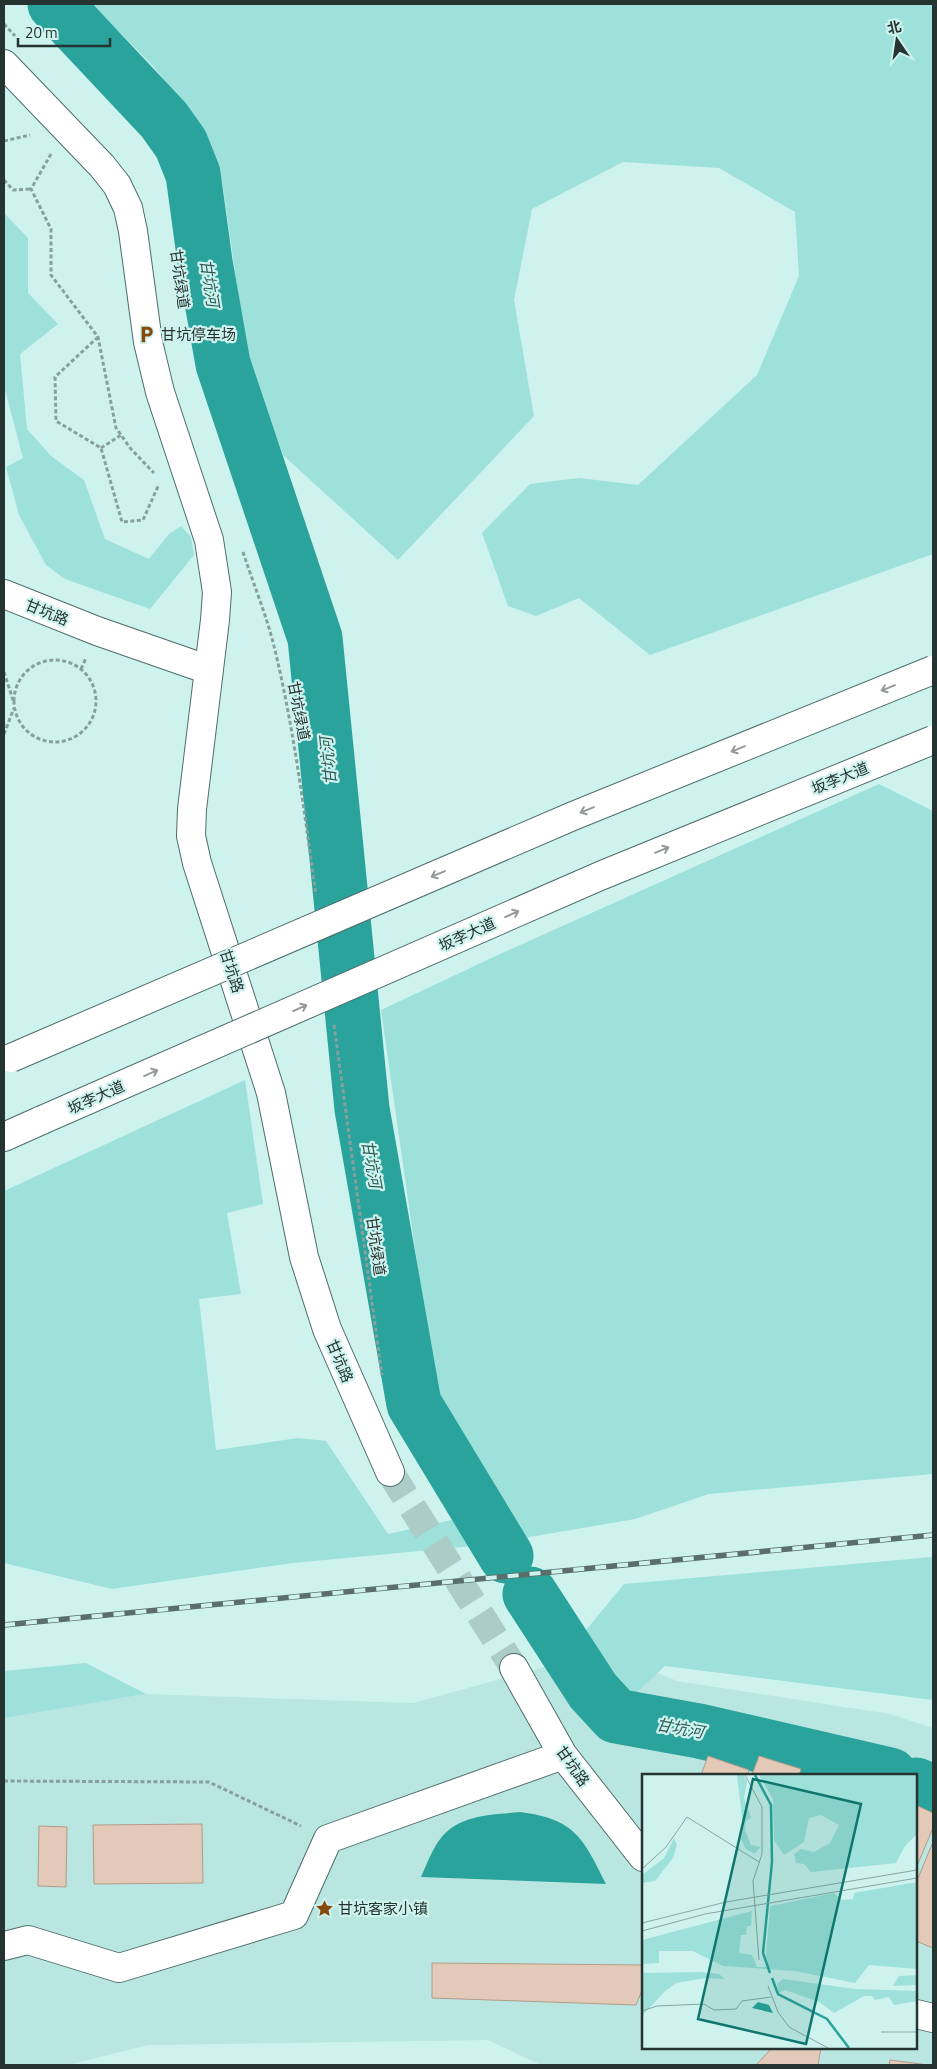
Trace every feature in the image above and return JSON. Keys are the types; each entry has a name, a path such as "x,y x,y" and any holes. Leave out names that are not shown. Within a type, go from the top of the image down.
{"main road":[{"path":"4,64 102,166 117,185 128,208 133,231 148,342 156,376 173,434 209,540 214,566 217,592 216,620 209,670"},
{"name":"甘坑路","path":"4,594 97,631 209,670 192,809 191,836 197,863 271,1093 302,1249 321,1311 351,1386 390,1472"},
{"path":"7,1060 574,816 933,670"},
{"name":"坂李大道","path":"4,1137 600,876 933,740"},
{"name":"甘坑路","path":"514,1668 563,1755 642,1856"},
{"path":"4,1946 28,1940 119,1968 294,1915 328,1839 563,1755"},
{"path":"917,2014 933,2018"}],"path":[{"path":"4,24 17,38"},
{"path":"4,140 36,134"},
{"path":"31,189 51,154 46,147"},
{"path":"4,180 13,190 31,189"},
{"path":"31,189 51,229 51,276 98,337 116,428 131,449 155,474"},
{"path":"98,337 55,377 56,421 101,448 122,522 143,520 161,480"},
{"path":"101,448 121,435"},
{"name":"甘坑绿道","path":"241,547 273,644 286,699 297,760 316,898"},
{"path":"4,672 12,692 14,707 18,720 26,730 37,738 49,742 63,742 76,737 90,724 97,705 95,691 90,679 81,669 69,662 55,660 41,663 20,680 15,693 14,707 4,734"},
{"name":"甘坑绿道","path":"332,1016 382,1377"},
{"path":"4,1781 209,1782 328,1839"}],"shaded area":[{"path":"92,4 933,4 933,554 650,655 579,598 536,616 508,606 482,533 530,484 579,478 638,485 757,375 799,276 795,212 719,168 623,162 532,209 514,300 534,416 398,560 283,455 247,357 222,180 199,125 153,66"},
{"path":"4,213 28,238 28,293 58,324 20,354 27,429 51,456 84,480 105,539 149,559 169,534 181,526 191,537 194,555 150,609 65,579 46,565 19,515 6,467 23,458 4,386"},
{"path":"879,784 933,811 933,1474 709,1494 635,1519 483,1545 293,1563 112,1589 4,1563 4,1191 245,1080 263,1204 227,1213 241,1294 199,1299 216,1450 298,1438 326,1441 388,1534 493,1511 440,1424 381,1010 500,954"},
{"path":"933,1557 933,1700 665,1666 622,1706 593,1672 582,1635 624,1584"},
{"name":"甘坑客家小镇","path":"603,1651 677,1681 890,1714 933,1728 933,2065 541,2065 488,2040 148,2045 68,2065 4,2065 4,1718 146,1694 413,1703"},
{"path":"86,1663 146,1694 4,1718 4,1671"},
{"path":"520,1812 539,1815 553,1820 575,1833 591,1854 606,1884 421,1877 438,1842 457,1824 477,1817"}],"building":[{"path":"708,1756 749,1770 747,1774 701,1774"},
{"path":"759,1756 801,1769 799,1774 752,1774"},
{"path":"917,1805 933,1813 933,1828 917,1866"},
{"path":"202,1824 203,1883 94,1884 93,1825"},
{"path":"39,1826 67,1827 66,1887 38,1886"},
{"path":"933,1842 933,1948 917,1941 917,1881"},
{"path":"432,1963 642,1965 642,1990 636,2005 432,1998"},
{"path":"771,2049 821,2049 818,2065 756,2065"},
{"path":"890,2060 928,2065 889,2065"}],"waterway":[{"name":"甘坑河","path":"55,4 164,120 181,144 193,174 205,262 223,364 315,638 362,1109 414,1404 506,1556"},
{"name":"甘坑河","path":"530,1594 593,1691 616,1716 699,1731 886,1774"},
{"name":"甘坑河","path":"917,1785 933,1792"}],"tunnel":[{"path":"390,1472 514,1668"}],"railway":[{"path":"4,1625 933,1535"}],"place":[{"name":"甘坑停车场","path":"147,334"},
{"name":"甘坑客家小镇","path":"324,1908"}]}
